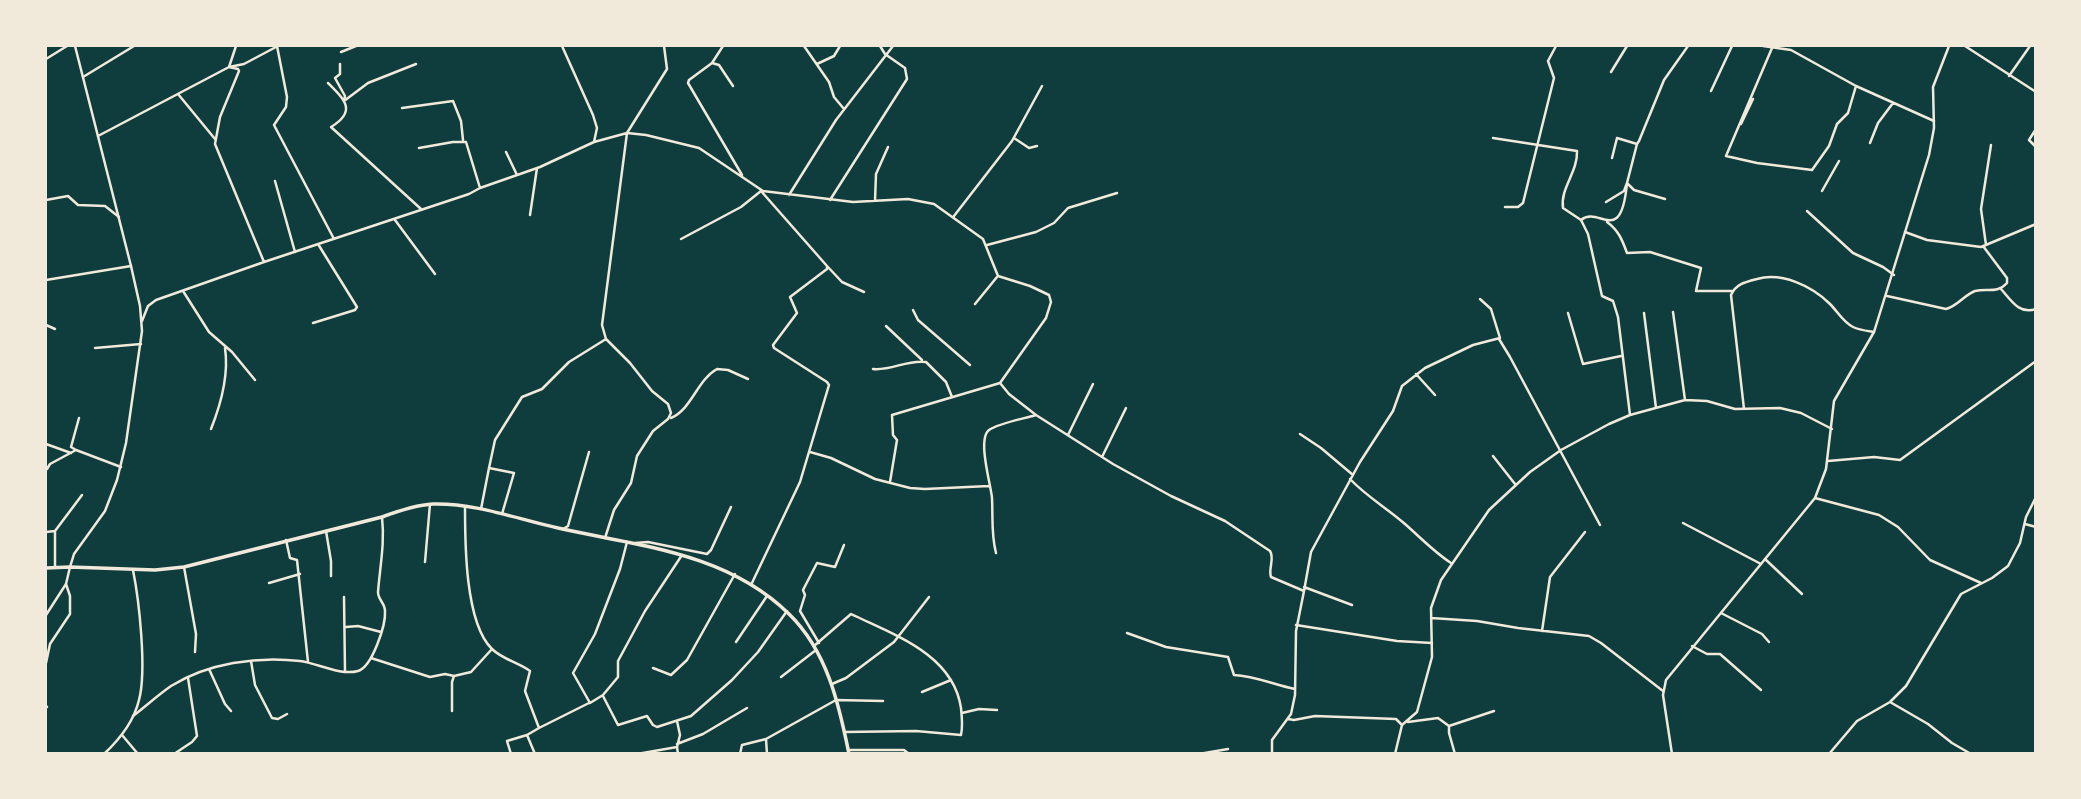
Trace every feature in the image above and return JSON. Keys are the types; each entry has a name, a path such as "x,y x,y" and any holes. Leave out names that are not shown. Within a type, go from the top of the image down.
{"main road":[{"path":"46,568 184,567 409,508 430,505 481,509 630,543 682,555 735,574 787,611 815,648 832,684 849,752"}],"street":[{"path":"46,59 67,46"},
{"path":"46,615 66,583 74,554 105,511 121,467 141,344 142,321 131,266 75,46"},
{"path":"83,77 134,46"},
{"path":"229,67 236,46"},
{"path":"98,136 229,67 244,64 277,46 287,97 286,107 274,125 334,239"},
{"path":"341,52 356,46"},
{"path":"562,46 593,114 597,128 594,142"},
{"path":"664,46 667,69 627,133 603,333 652,391 668,404 670,418"},
{"path":"723,46 712,63 688,83 743,178"},
{"path":"804,46 832,88 834,97 845,109"},
{"path":"817,64 834,57 840,46"},
{"path":"830,200 907,79 905,68 885,54 880,46"},
{"path":"789,195 845,109 893,46"},
{"path":"1505,207 1518,207 1523,203 1554,78 1548,61 1556,46"},
{"path":"1611,72 1627,46"},
{"path":"1607,222 1620,215 1637,144 1664,80 1688,46"},
{"path":"1711,91 1732,46"},
{"path":"1763,46 1791,50 1856,86 1934,121"},
{"path":"1672,754 1663,691 1666,680 1815,498 1828,461 1835,401 1874,332 1894,275 1929,155 1934,121 1933,87 1950,46"},
{"path":"1965,46 2035,92"},
{"path":"1970,49 1975,46"},
{"path":"2009,76 2029,46"},
{"path":"1772,48 1726,156 1812,170 1829,146 1837,124 1849,110 1856,86"},
{"path":"712,63 719,65 733,86"},
{"path":"340,64 341,74 335,78 345,96 347,112 341,121 331,127 421,209"},
{"path":"344,101 368,83 416,64"},
{"path":"215,139 220,117 239,71 229,67"},
{"path":"328,83 344,101"},
{"path":"954,216 1014,138 1042,86"},
{"path":"178,94 215,139 264,262"},
{"path":"1733,135 1749,111 1753,99"},
{"path":"402,108 453,101 480,188"},
{"path":"1870,143 1878,123 1893,103"},
{"path":"2035,129 2029,140 2035,147"},
{"path":"142,321 152,302 295,251 395,220 517,176 594,142 627,133 699,148 761,191 842,282 864,292"},
{"path":"1014,138 1029,148 1037,146"},
{"path":"1493,138 1577,151 1562,202 1566,211 1581,220 1588,234 1602,296 1613,301 1618,317 1630,415"},
{"path":"1612,158 1617,138 1637,144"},
{"path":"419,148 463,140"},
{"path":"1887,296 1946,309 1954,307 1966,296 1977,291 2001,289 2007,284 2007,278 1985,245 1981,209 1991,145"},
{"path":"875,201 876,174 888,148"},
{"path":"506,152 517,176"},
{"path":"1822,191 1839,161"},
{"path":"530,215 537,168"},
{"path":"275,181 295,251"},
{"path":"1627,183 1634,190 1665,199"},
{"path":"1606,202 1624,191 1627,183"},
{"path":"681,239 741,207 761,191 830,200 908,199 934,204 983,239 998,276"},
{"path":"987,245 1035,232 1054,223 1068,208 1117,194"},
{"path":"46,200 68,196 78,205 105,206 119,217"},
{"path":"1807,211 1853,253 1894,275"},
{"path":"1581,220 1585,216 1591,216 1607,222 1622,238 1627,253 1650,252 1700,268 1696,290 1732,291 1743,283 1774,276 1812,289 1828,302 1844,321 1853,327 1874,332"},
{"path":"395,220 435,274"},
{"path":"1905,232 1927,240 1985,245 2035,224"},
{"path":"313,323 355,310 357,307 318,244"},
{"path":"46,280 131,266"},
{"path":"751,584 795,493 829,385 773,345 797,313 790,298 827,269 827,266"},
{"path":"975,304 998,276"},
{"path":"890,482 897,440 893,435 892,415 1000,383 1041,327 1051,302 1049,295 998,276"},
{"path":"2001,289 2019,308 2028,312 2035,309"},
{"path":"183,291 209,332 232,352 255,380"},
{"path":"1732,291 1744,409"},
{"path":"1480,299 1491,309 1499,340 1600,525"},
{"path":"913,310 918,320 970,365"},
{"path":"1673,312 1685,400"},
{"path":"1568,313 1583,364 1622,356"},
{"path":"1644,313 1656,408"},
{"path":"46,326 55,329"},
{"path":"886,326 946,382 952,397"},
{"path":"481,509 495,440 522,397 542,389 569,362 606,339"},
{"path":"1272,754 1275,735 1288,719 1295,689 1296,625 1311,552 1350,479 1393,411 1399,390 1416,374 1473,345 1499,340"},
{"path":"95,348 141,344"},
{"path":"211,429 222,396 227,361 225,348"},
{"path":"873,369 887,369 922,360"},
{"path":"1828,461 1874,457 1900,460 2035,361"},
{"path":"605,538 614,510 631,483 637,456 653,431 679,414 707,377 717,369 728,370 748,379"},
{"path":"1416,374 1435,395"},
{"path":"1000,383 1035,415 1102,457 1171,496 1225,521 1270,551 1272,556 1269,570 1272,578 1352,605"},
{"path":"1068,435 1093,384"},
{"path":"1395,754 1403,724 1417,712 1432,657 1433,597 1451,563 1485,515 1515,484 1561,450 1630,415 1685,400 1707,401 1735,409 1769,407 1789,410 1801,413 1832,429"},
{"path":"1102,457 1126,408"},
{"path":"996,553 984,438 987,431 1035,415"},
{"path":"79,418 71,447 121,467"},
{"path":"1300,435 1321,448 1353,475"},
{"path":"46,444 71,453"},
{"path":"47,469 50,464 76,450"},
{"path":"563,529 568,526 589,452"},
{"path":"810,452 831,458 875,479 925,489 989,486"},
{"path":"1493,456 1515,484"},
{"path":"489,468 514,473 502,514"},
{"path":"1350,479 1405,523 1436,554 1451,563"},
{"path":"55,567 55,531 82,495"},
{"path":"1829,754 1857,721 1890,702 1906,686 1961,594 2001,573 2008,565 2020,543 2035,497"},
{"path":"1815,498 1879,515 1898,527 1930,560 1981,583"},
{"path":"425,562 430,505"},
{"path":"465,507 467,564 475,618 492,649 530,671 525,691 539,728"},
{"path":"590,703 573,673 595,634 630,543 648,542 707,554 731,507"},
{"path":"133,716 173,685 209,669 231,663 286,660 359,671 371,658 381,632 385,611 378,595 383,552 382,517"},
{"path":"1683,523 1761,564"},
{"path":"2025,524 2035,527"},
{"path":"46,532 55,531"},
{"path":"326,531 331,576"},
{"path":"1542,631 1550,578 1585,532"},
{"path":"286,540 290,558 297,560 308,662"},
{"path":"819,643 800,611 805,595 803,590 817,563 835,567 844,545"},
{"path":"510,754 507,741 527,735 603,695 618,677 618,662 645,611 682,555"},
{"path":"1765,559 1802,594"},
{"path":"184,567 197,634 195,652"},
{"path":"104,754 122,735 139,700 141,676 138,603 133,569"},
{"path":"269,583 299,574"},
{"path":"653,668 671,675 687,660 735,574"},
{"path":"46,663 50,644 70,614 70,596 66,583"},
{"path":"736,642 767,596"},
{"path":"344,597 345,671"},
{"path":"832,684 846,678 900,638 929,597"},
{"path":"603,695 618,725 647,716 655,727 691,716 741,673 787,611"},
{"path":"1721,613 1762,634 1769,642"},
{"path":"781,677 850,614 908,641 942,666 957,690 962,713 960,735 916,731 845,732"},
{"path":"1432,618 1477,621 1593,638 1663,691"},
{"path":"1296,625 1397,641 1432,643"},
{"path":"345,627 358,626 381,632"},
{"path":"1127,633 1166,647 1228,657 1234,675 1253,676 1273,685 1295,689"},
{"path":"1692,646 1707,654 1719,653 1761,690"},
{"path":"371,658 430,677 445,674 454,676 471,672 492,649"},
{"path":"251,661 255,685 272,718 278,719 287,715"},
{"path":"209,669 225,704 231,710"},
{"path":"452,711 454,676"},
{"path":"174,754 197,736 188,678"},
{"path":"922,692 951,680"},
{"path":"740,754 742,745 766,739 836,700 883,701"},
{"path":"1890,702 1971,754"},
{"path":"637,754 677,746 747,708"},
{"path":"962,713 979,709 997,710"},
{"path":"1450,726 1494,711"},
{"path":"1288,719 1315,716 1331,719 1396,719 1403,724 1437,718 1450,726"},
{"path":"677,720 680,738 678,754"},
{"path":"1450,726 1449,733 1455,754"},
{"path":"122,735 138,754"},
{"path":"527,735 535,754"},
{"path":"766,739 767,754"},
{"path":"1199,754 1228,749"},
{"path":"849,752 904,750 909,754"}]}
